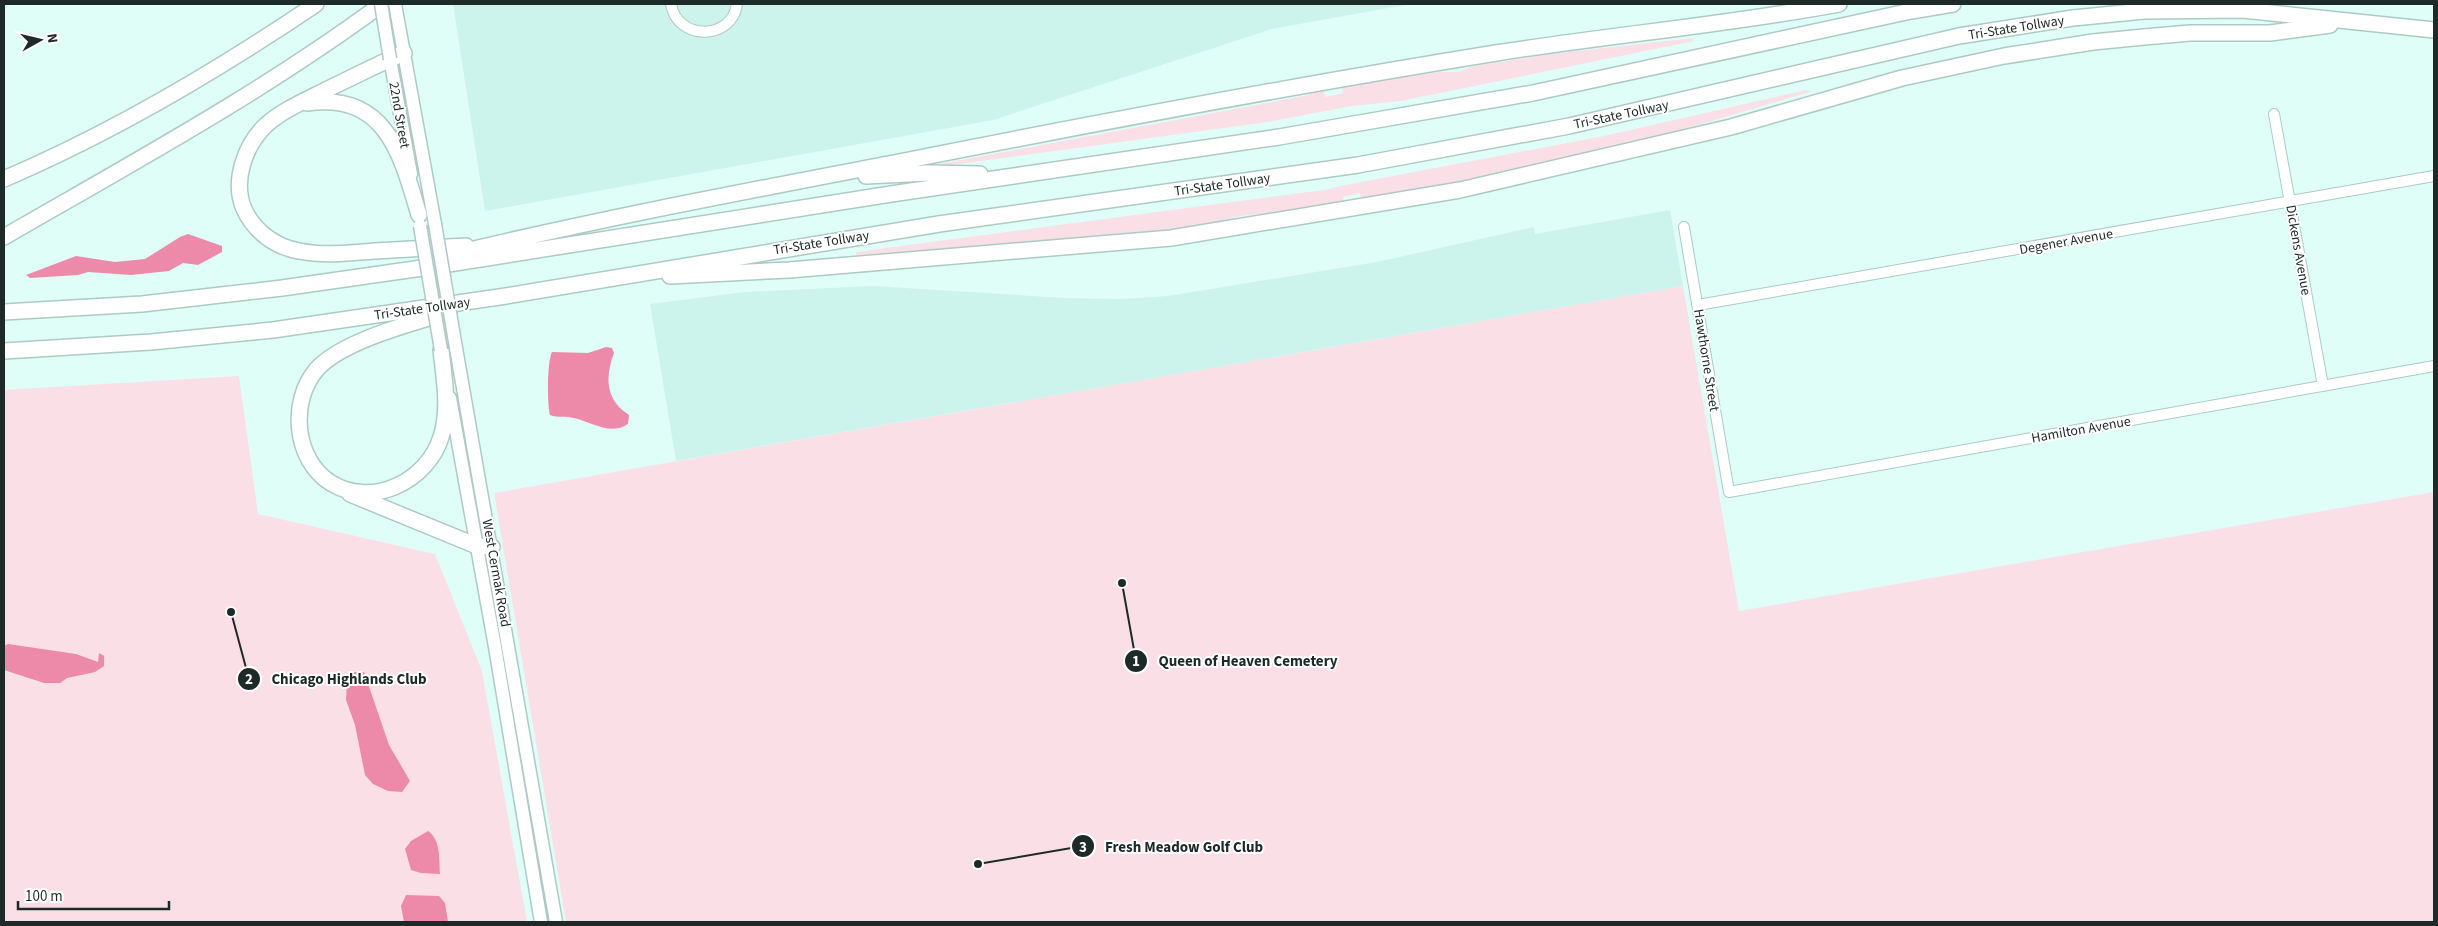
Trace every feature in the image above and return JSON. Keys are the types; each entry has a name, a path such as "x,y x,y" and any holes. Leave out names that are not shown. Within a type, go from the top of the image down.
{"highway":[{"path":"4,179 86,141 165,99 245,51 316,4"},
{"path":"4,237 228,106 317,50 381,4"},
{"path":"352,278 603,219 1058,130 1498,53 1718,25 1839,4"},
{"path":"4,312 142,304 352,278 1012,176 1279,137 1532,94 1911,11 1953,4"},
{"name":"Tri-State Tollway","path":"4,351 142,343 263,331 506,296 875,234 1348,166 1448,149 1658,106 1940,40 2038,22 2144,11 2243,10 2434,30"},
{"path":"589,282 789,270 1171,238 1460,190 1722,129 1902,78 2004,56 2144,37 2190,34 2270,33 2353,22"},
{"path":"2402,28 2434,36"},
{"path":"397,56 296,105 266,125 257,135 242,166 240,187 243,207 251,222 264,236 275,243 298,251 331,253 466,246 515,239"},
{"path":"296,105 314,102 346,103 372,115 384,127 397,149 419,220"},
{"path":"796,182 928,173 1012,176"},
{"path":"492,546 476,546 387,510 332,483 315,468 305,450 298,428 299,403 308,382 317,368 332,356 375,336 506,296"},
{"path":"332,483 360,493 398,486 419,474 434,455 442,435 449,349"}],"main road":[{"name":"22nd Street","path":"381,4 397,56 435,224"},
{"name":"22nd Street","path":"395,4 397,56 419,220"},
{"name":"West Cermak Road","path":"419,220 492,546 556,922"},
{"name":"West Cermak Road","path":"435,224 449,349 476,546 541,922"}],"street":[{"path":"672,4 678,20 686,28 707,33 725,26 732,18 737,4"},
{"name":"Dickens Avenue","path":"2274,114 2323,386"},
{"name":"Degener Avenue","path":"1698,305 2434,176"},
{"name":"Hawthorne Street","path":"1684,227 1728,492"},
{"name":"Hamilton Avenue","path":"1728,492 2434,366"}],"shaded area":[{"path":"453,4 1410,4 1272,29 993,120 485,211"},
{"path":"1693,38 1694,41 1401,101 1352,106 1268,122 929,168 929,166 1309,95 1309,93 1324,90 1325,97 1343,93 1341,85 1440,72 1459,72 1474,66 1559,53"},
{"path":"1806,90 1813,91 1671,133 1527,168 1361,200 1360,193 1343,197 1344,205 1240,216 1211,224 1129,235 856,255 856,252 1331,189 1604,136"},
{"path":"1670,210 1683,286 676,461 650,304 745,292 873,286 1065,298 1121,299 1168,296 1377,262 1534,227 1535,234"},
{"path":"188,234 222,246 222,252 198,265 183,263 169,271 131,275 88,272 78,275 30,278 26,275 76,256 115,262 145,259"},
{"path":"1683,286 1739,611 2434,492 2434,922 566,922 494,493"},
{"path":"606,347 612,348 614,353 608,379 611,395 621,409 629,415 628,424 614,429 601,427 574,418 550,415 548,383 552,352 588,353"},
{"path":"239,376 258,514 435,554 482,671 527,922 4,922 4,390"},
{"path":"8,644 76,654 98,662 99,653 104,656 104,666 95,672 67,678 60,683 44,683 4,670 4,646"},
{"path":"354,672 364,672 389,745 410,781 402,792 388,791 373,784 365,775 355,725 346,700 347,682"},
{"path":"428,831 435,839 437,845 440,874 421,873 411,870 405,849 411,841"},
{"path":"406,895 439,896 445,903 448,922 404,922 401,906"}],"place":[{"name":"Queen of Heaven Cemetery","path":"1122,583"},
{"name":"Chicago Highlands Club","path":"231,612"},
{"name":"Fresh Meadow Golf Club","path":"978,864"}]}
